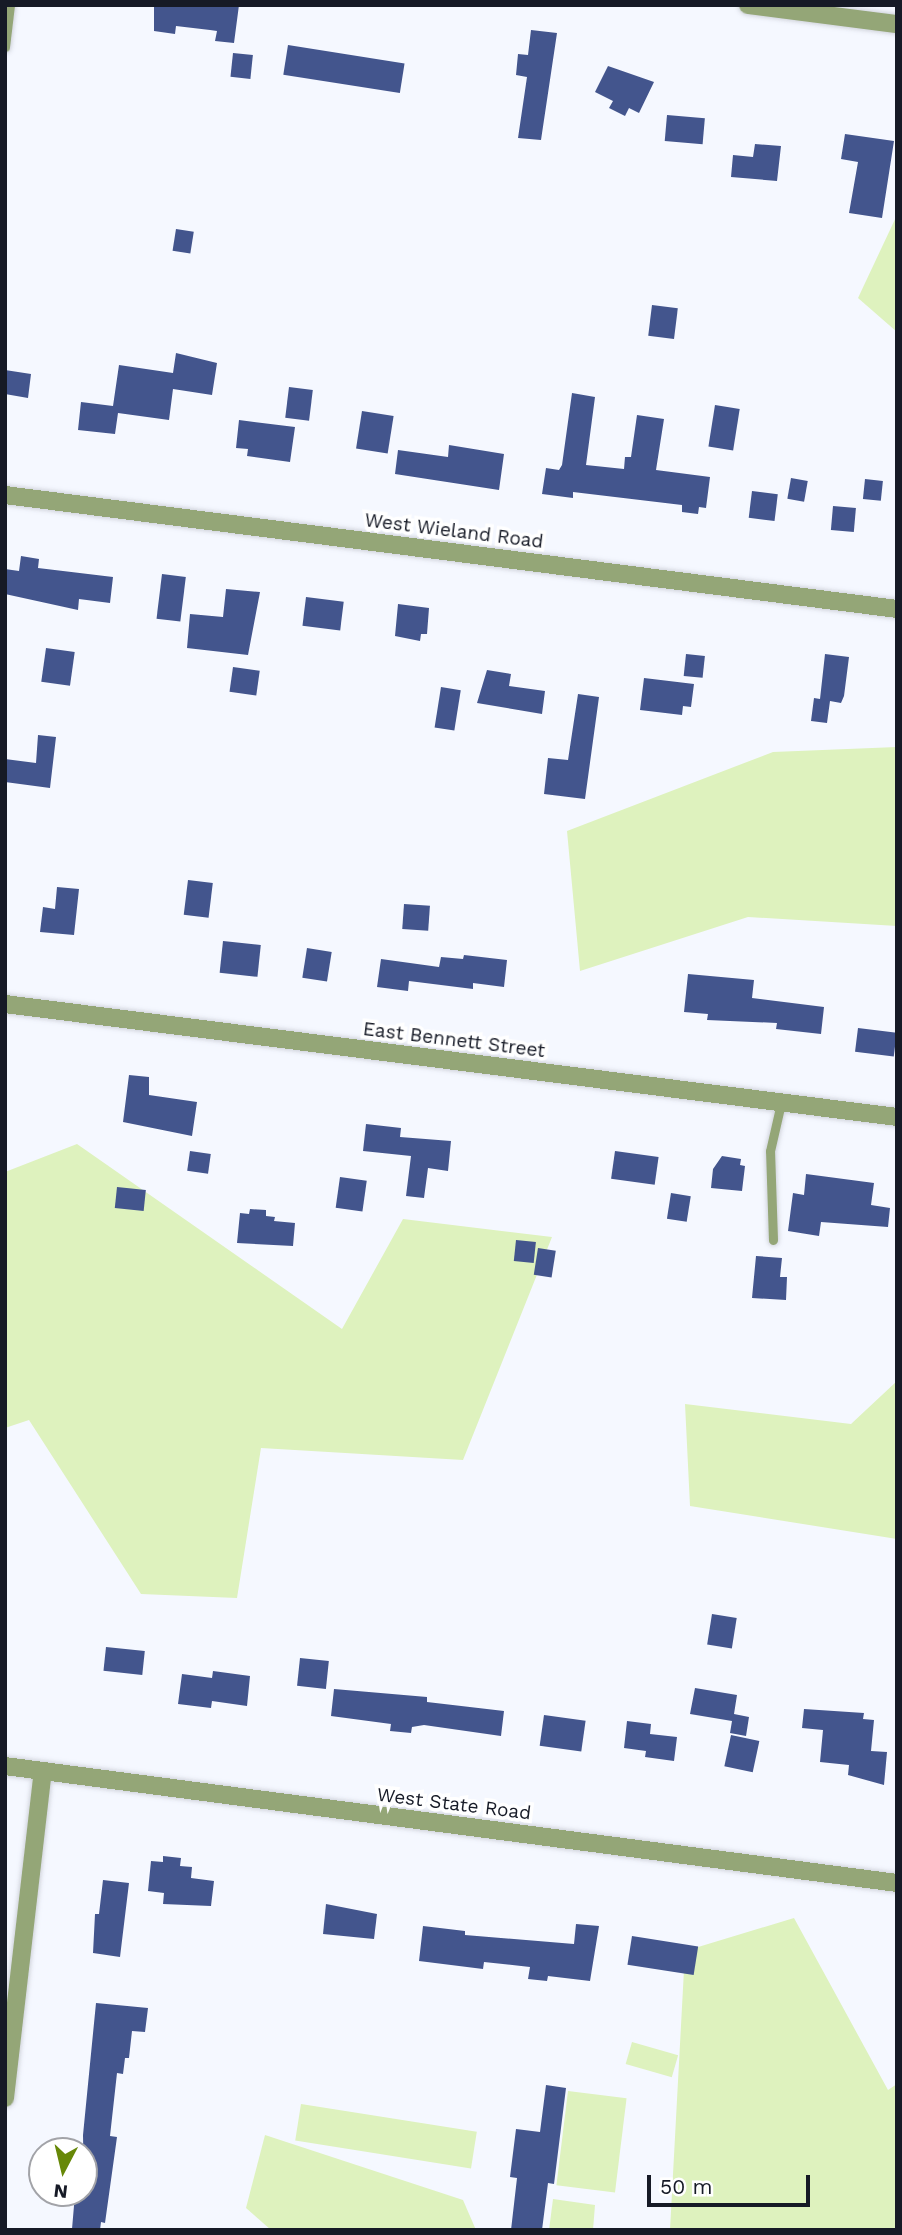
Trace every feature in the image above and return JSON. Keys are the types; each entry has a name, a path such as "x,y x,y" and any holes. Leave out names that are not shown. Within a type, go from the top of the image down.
{"street":[{"path":"748,5 843,11 897,24"},
{"name":"West Wieland Road","path":"5,495 897,609"},
{"name":"East Bennett Street","path":"5,1004 897,1117"},
{"name":"West State Road","path":"5,1766 897,1883"},
{"path":"5,2098 43,1772"}],"lane":[{"path":"5,47 10,5"},
{"path":"773,1240 770,1151 781,1103"}],"green space":[{"path":"897,215 897,332 858,298"},
{"path":"897,747 897,926 748,917 580,971 567,831 773,752"},
{"path":"77,1144 342,1329 403,1219 552,1237 463,1460 261,1448 237,1598 141,1594 29,1420 5,1428 5,1172"},
{"path":"897,1381 897,1539 690,1506 685,1404 851,1424"},
{"path":"794,1918 888,2090 897,2084 897,2230 670,2230 685,1951"},
{"path":"632,2042 678,2055 672,2077 626,2064"},
{"path":"568,2091 627,2098 615,2192 556,2185"},
{"path":"301,2104 477,2132 471,2168 295,2141"},
{"path":"265,2135 463,2200 476,2230 271,2230 246,2208"},
{"path":"553,2199 595,2205 593,2230 549,2230"}],"building":[{"path":"154,5 239,5 234,43 215,41 217,31 176,26 175,34 154,31"},
{"path":"531,30 557,33 541,140 518,138 527,77 516,75 518,54 528,55"},
{"path":"288,45 405,63 400,93 283,75"},
{"path":"233,53 253,55 250,79 230,77"},
{"path":"608,66 654,82 639,113 629,108 625,116 609,108 613,101 595,92"},
{"path":"667,115 705,118 703,144 665,141"},
{"path":"845,134 894,141 882,218 849,213 858,162 841,159"},
{"path":"755,144 781,146 777,181 731,177 733,155 753,157"},
{"path":"176,229 194,232 190,254 173,251"},
{"path":"652,305 678,308 674,339 648,336"},
{"path":"176,353 217,363 212,395 173,389 169,420 118,413 115,434 78,430 81,402 113,406 119,365 173,373"},
{"path":"5,370 31,374 28,398 5,394"},
{"path":"289,387 313,390 309,421 285,418"},
{"path":"572,393 595,397 586,465 624,469 625,457 631,457 637,415 664,419 656,470 710,477 706,508 699,507 698,514 682,512 682,505 573,492 573,498 542,494 546,468 559,470 562,465"},
{"path":"715,405 740,409 733,450 708,446"},
{"path":"362,411 394,416 388,454 356,449"},
{"path":"239,420 295,427 290,462 247,456 248,449 236,448"},
{"path":"449,445 504,454 499,490 395,474 398,450 448,457"},
{"path":"791,478 808,481 804,502 787,499"},
{"path":"865,479 883,481 881,501 863,499"},
{"path":"752,491 778,494 775,521 749,518"},
{"path":"833,506 856,508 854,532 831,530"},
{"path":"21,556 39,559 38,568 113,577 110,603 79,599 78,610 5,594 5,569 19,571"},
{"path":"162,574 186,577 180,622 157,619"},
{"path":"226,589 260,592 248,655 187,648 190,614 223,617"},
{"path":"306,597 344,602 340,630 302,626"},
{"path":"398,604 429,608 427,634 421,634 420,641 395,636"},
{"path":"46,648 75,652 70,686 41,682"},
{"path":"686,654 705,656 703,678 684,676"},
{"path":"825,654 849,657 844,696 841,703 830,701 827,723 811,721 814,698 820,699"},
{"path":"233,667 260,671 256,696 230,692"},
{"path":"487,670 511,674 509,686 545,691 542,714 477,703"},
{"path":"644,678 694,684 691,707 683,706 682,715 640,710"},
{"path":"441,687 461,690 454,731 435,727"},
{"path":"578,694 599,697 585,799 544,794 548,758 568,760"},
{"path":"38,735 56,737 50,788 5,782 5,759 36,763"},
{"path":"188,880 213,883 209,918 184,915"},
{"path":"57,887 79,889 74,935 40,932 43,907 55,909"},
{"path":"404,904 430,906 428,931 402,929"},
{"path":"223,941 261,945 257,977 220,973"},
{"path":"307,948 332,952 327,982 302,978"},
{"path":"464,955 507,960 504,987 473,983 473,989 409,981 408,991 377,987 381,959 439,967 441,957 463,959"},
{"path":"688,974 754,980 752,998 824,1007 821,1034 776,1029 777,1023 707,1020 708,1014 684,1012"},
{"path":"858,1028 897,1033 894,1057 855,1052"},
{"path":"129,1075 149,1077 149,1095 197,1102 192,1136 123,1122"},
{"path":"366,1124 401,1128 400,1137 451,1141 448,1171 428,1168 424,1198 406,1196 411,1156 363,1151"},
{"path":"190,1151 211,1154 208,1174 187,1171"},
{"path":"615,1151 659,1157 655,1185 611,1179"},
{"path":"722,1156 741,1159 740,1165 745,1166 742,1191 711,1188 713,1169"},
{"path":"806,1174 874,1183 871,1205 890,1208 888,1227 821,1222 819,1236 788,1231 793,1193 804,1195"},
{"path":"340,1177 367,1181 362,1211 336,1208"},
{"path":"117,1187 146,1190 144,1211 115,1208"},
{"path":"671,1193 691,1196 687,1222 667,1219"},
{"path":"250,1209 266,1210 266,1216 275,1217 274,1221 295,1223 293,1246 237,1243 240,1213 249,1214"},
{"path":"516,1240 536,1242 534,1263 514,1261"},
{"path":"538,1248 556,1251 552,1277 534,1275"},
{"path":"756,1256 782,1258 780,1277 787,1277 786,1300 752,1298"},
{"path":"712,1614 737,1618 732,1649 707,1645"},
{"path":"106,1647 145,1651 142,1675 103,1671"},
{"path":"300,1658 329,1661 326,1689 297,1686"},
{"path":"213,1671 250,1676 247,1706 212,1701 211,1708 178,1704 182,1674 212,1678"},
{"path":"695,1688 737,1695 734,1714 749,1717 746,1736 730,1733 732,1721 690,1714"},
{"path":"334,1689 427,1697 427,1702 504,1711 501,1736 424,1725 412,1727 411,1733 390,1731 391,1724 331,1716"},
{"path":"804,1709 864,1713 863,1719 874,1720 871,1751 887,1752 884,1785 848,1775 849,1765 820,1762 823,1730 802,1728"},
{"path":"544,1715 586,1721 581,1752 540,1746"},
{"path":"627,1721 651,1724 650,1734 677,1737 674,1761 645,1757 646,1751 624,1748"},
{"path":"731,1735 759,1741 753,1772 724,1766"},
{"path":"163,1856 181,1858 180,1866 192,1867 191,1878 214,1881 211,1906 163,1904 164,1893 148,1891 151,1861 163,1862"},
{"path":"103,1880 129,1883 120,1957 93,1953 95,1914 99,1914"},
{"path":"326,1904 377,1914 374,1939 323,1934"},
{"path":"576,1924 599,1926 590,1981 548,1976 547,1981 528,1979 530,1967 484,1962 483,1969 419,1961 423,1926 465,1931 465,1935 574,1944"},
{"path":"632,1936 698,1946 694,1975 627,1965"},
{"path":"96,2003 148,2008 145,2032 132,2031 129,2058 125,2058 123,2074 117,2073 110,2136 117,2137 105,2223 101,2222 100,2230 72,2229 74,2207 98,2207 98,2137 83,2135"},
{"path":"546,2085 566,2088 554,2184 548,2183 542,2230 511,2230 517,2178 510,2177 516,2129 540,2132"}]}
